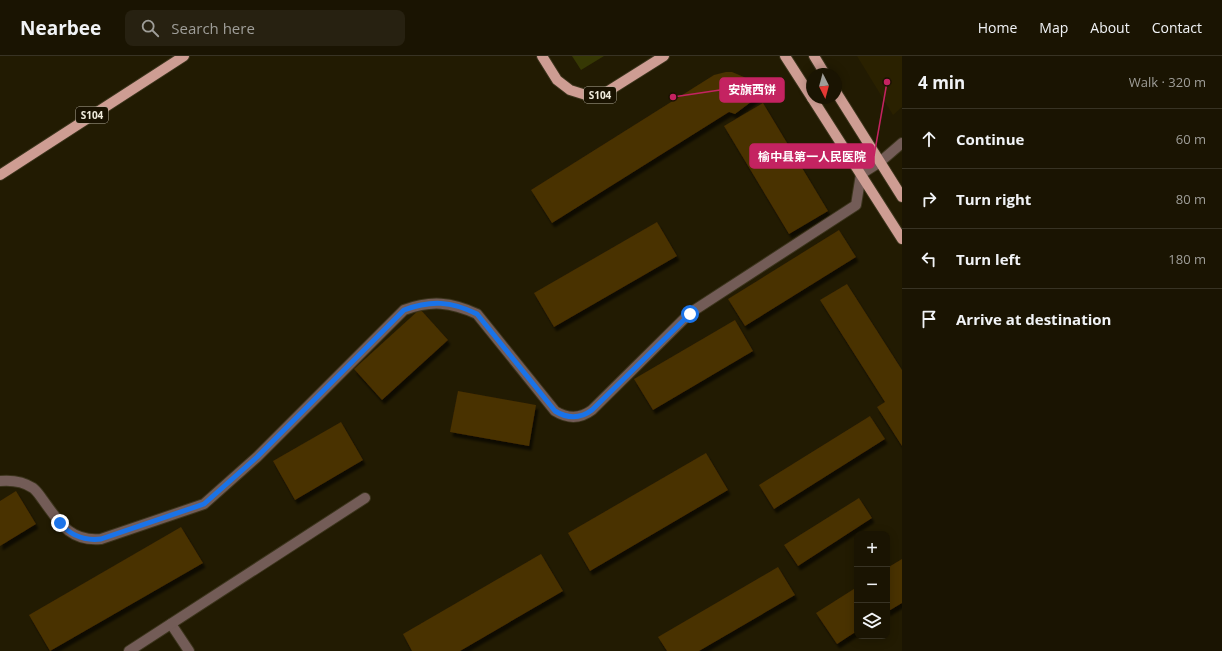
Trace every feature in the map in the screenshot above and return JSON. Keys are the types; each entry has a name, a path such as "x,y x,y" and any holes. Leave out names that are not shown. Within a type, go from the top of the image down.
{"main road":[{"name":"S104","path":"0,175 184,56"},
{"name":"S104","path":"542,56 557,80 570,90 586,95 602,95 664,56"},
{"path":"785,56 806,89"},
{"path":"814,56 821,68"},
{"path":"842,102 902,198"},
{"path":"816,104 902,240"}],"street":[{"path":"0,481 14,481 34,488 65,529 78,537 86,539 101,539 204,504 257,457 404,310 426,304 451,304 465,308 477,314 555,411 562,415 578,417 592,410 690,314 856,205 861,174 880,162 902,144"},
{"path":"129,651 365,498"},
{"path":"171,624 189,651"}],"shaded area":[{"path":"572,56 604,56 581,70"},
{"path":"857,56 902,56 902,107 893,115"}],"building":[{"path":"732,72 744,77 749,81 759,96 735,114 729,112 552,223 531,190 714,75"},
{"path":"763,103 828,211 789,234 724,126"},
{"path":"657,222 677,256 554,327 534,293"},
{"path":"839,230 856,257 745,326 728,299"},
{"path":"847,284 902,370 902,446 877,407 885,402 820,300"},
{"path":"420,309 448,340 382,400 354,369"},
{"path":"735,320 753,351 653,410 634,379"},
{"path":"458,391 536,405 529,446 450,432"},
{"path":"870,416 885,439 774,509 759,485"},
{"path":"341,422 363,460 295,500 273,461"},
{"path":"706,453 728,490 590,571 568,533"},
{"path":"16,491 36,524 0,546 0,501"},
{"path":"859,498 872,518 798,566 784,545"},
{"path":"181,527 203,563 50,651 29,615"},
{"path":"541,554 563,591 460,651 412,651 403,634"},
{"path":"902,559 902,603 890,610 890,567"},
{"path":"778,567 795,595 699,651 667,651 658,637"},
{"path":"854,589 854,633 837,644 816,613"}],"place":[{"name":"榆中县第一人民医院","path":"887,82"},
{"name":"安旗西饼","path":"673,97"}],"route":[{"path":"60,523 65,529 78,537 94,540 109,537 204,504 257,457 404,310 415,306 437,303 451,304 465,308 477,314 555,411 570,417 578,417 592,410 690,314"}]}
